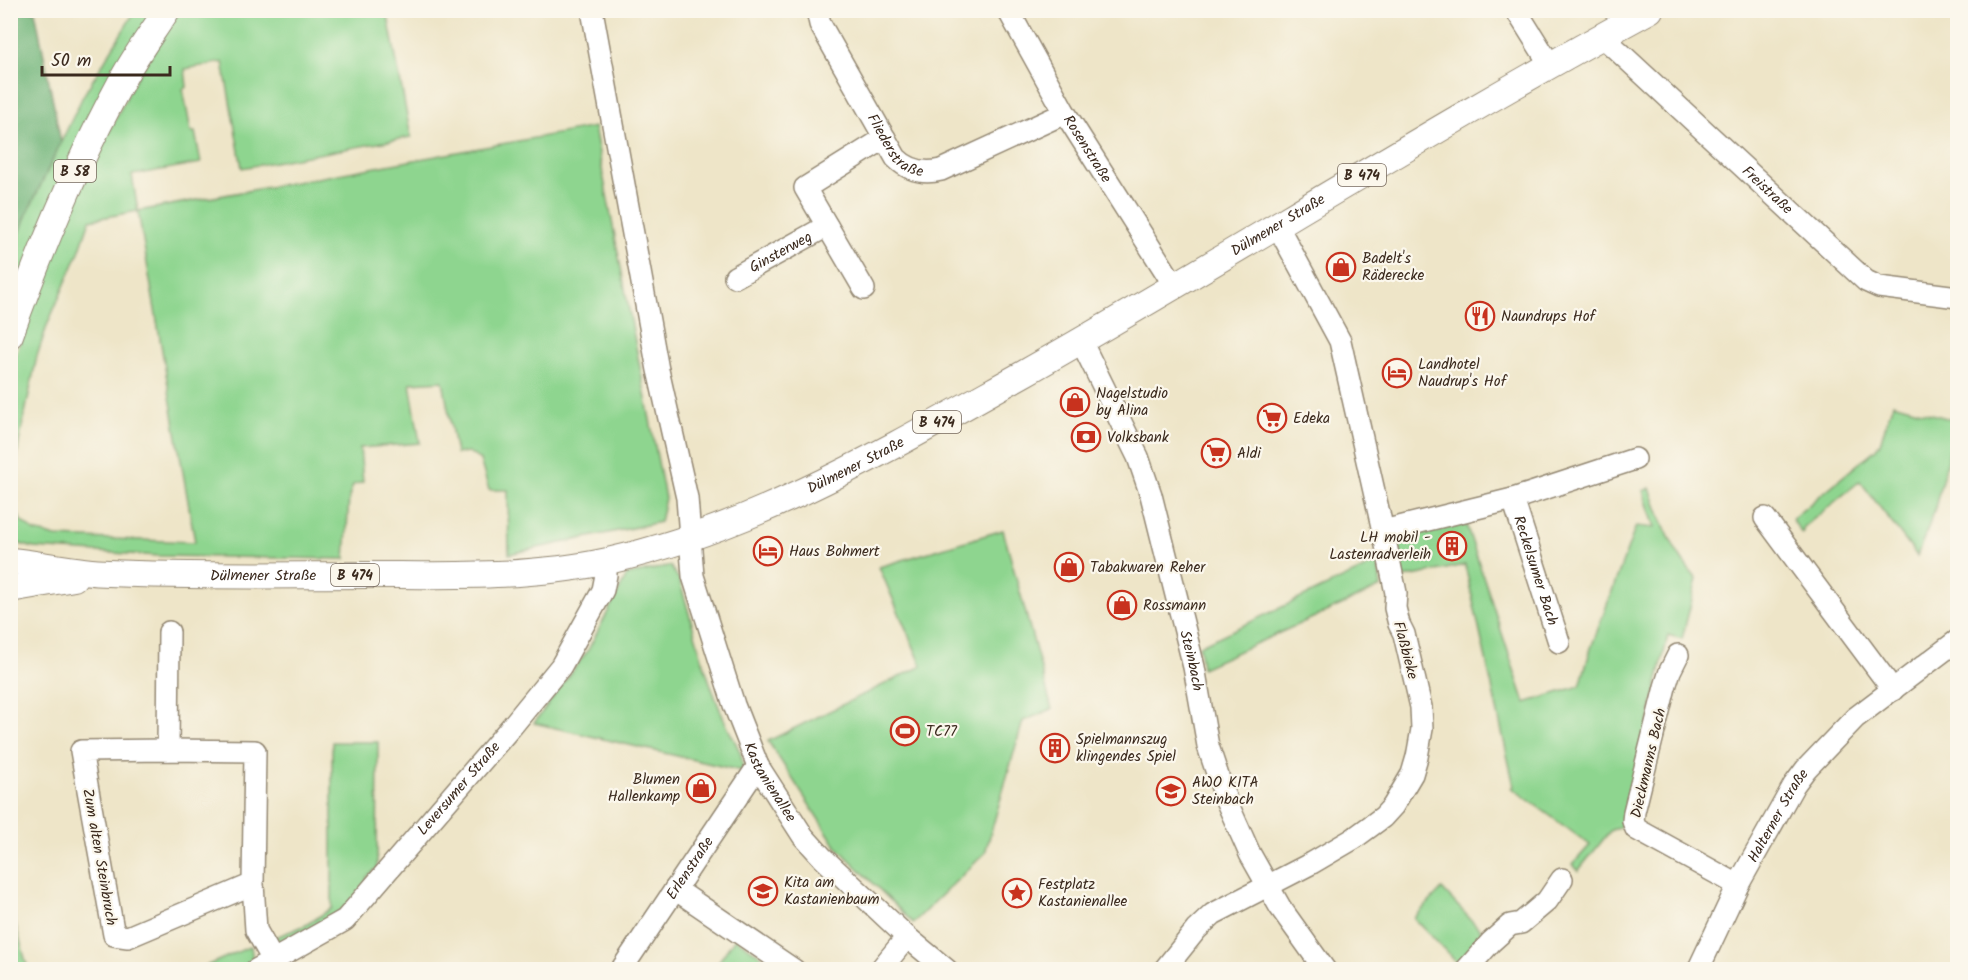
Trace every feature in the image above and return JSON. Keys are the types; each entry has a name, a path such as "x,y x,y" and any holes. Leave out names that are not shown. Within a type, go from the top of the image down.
{"main road":[{"name":"B 58","path":"10,335 36,263 73,176 121,81 166,10"},
{"name":"Dülmener Straße","path":"10,561 104,573 468,575 540,571 606,561 689,539 794,497 842,474 1081,341 1551,66 1610,43 1650,10"},
{"name":"Dülmener Straße","path":"10,589 104,573"}],"street":[{"name":"Kastanienallee","path":"591,10 658,370 687,498 693,576 734,705 758,766 804,836 823,858 906,937 947,969"},
{"name":"Fliederstraße","path":"817,10 820,24 896,158 912,170 930,173 941,170 1065,113"},
{"name":"Rosenstraße","path":"1008,10 1065,113 1174,285"},
{"path":"1516,10 1551,66"},
{"name":"Freistraße","path":"1610,43 1866,281 1880,286 1958,297"},
{"name":"Ginsterweg","path":"864,289 805,188 885,138"},
{"name":"Flaßbieke","path":"1164,969 1196,930 1213,914 1342,845 1383,817 1404,790 1417,757 1422,729 1421,707 1404,634 1395,608 1396,593 1340,341 1277,225"},
{"name":"Ginsterweg","path":"735,277 827,226"},
{"name":"Steinbach","path":"1081,341 1138,457 1151,495 1194,667 1208,746 1236,824 1280,907 1325,969"},
{"name":"Reckelsumer Bach","path":"1383,531 1513,499 1635,459"},
{"name":"Reckelsumer Bach","path":"1513,499 1559,642"},
{"path":"1765,518 1893,690"},
{"name":"Leversumer Straße","path":"265,965 345,920 519,717 561,666 587,621 603,590 606,561"},
{"path":"168,750 169,632"},
{"name":"Halterner Straße","path":"1698,969 1738,885 1789,794 1806,769 1855,718 1958,640"},
{"name":"Dieckmanns Bach","path":"1678,655 1665,687 1634,812 1634,825 1636,829 1738,885"},
{"name":"Zum alten Steinbruch","path":"253,884 128,937 114,935 81,751 255,751 253,884 255,930 265,965"},
{"name":"Erlenstraße","path":"621,969 758,766"},
{"path":"1466,969 1491,942 1510,926 1521,922 1547,901 1562,879"},
{"path":"675,888 794,969"},
{"path":"880,969 906,937"}],"green space":[{"path":"11,10 35,11 61,142 26,216 11,259"},
{"path":"135,11 154,11 11,305 10,259 26,216 83,96"},
{"path":"179,11 387,11 411,137 242,168 223,62 185,69 187,87 183,89 191,132 195,132 201,163 132,175 138,211 594,127 665,498 660,522 509,554 508,490 489,490 480,460 468,452 456,454 443,381 410,383 420,443 360,448 363,482 353,485 349,497 345,559 159,556 34,548 17,543 11,538 10,373 56,239 135,80","holes":["138,211 195,542 56,537 34,531 21,521 15,507 12,494 19,442 37,356 90,220"]},
{"path":"1893,403 1957,421 1934,512 1917,556 1860,481 1804,527 1802,534 1792,519 1876,449"},
{"path":"1650,488 1674,547 1697,579 1682,639 1668,635 1627,818 1624,818 1620,828 1611,830 1578,871 1573,864 1590,845 1512,788 1514,786 1465,565 1403,578 1398,541 1401,537 1465,521 1525,703 1580,686 1591,648 1636,526 1655,528 1643,491"},
{"name":"TC77","path":"1003,530 1052,709 1023,721 985,853 913,923 836,846 768,741 922,666 879,567"},
{"path":"1378,562 1381,587 1202,668 1199,646"},
{"path":"670,566 679,579 713,692 741,754 742,771 534,723 588,650 627,575"},
{"path":"332,742 378,742 377,868 366,878 368,882 366,890 322,926 273,948 268,940 306,925 332,908"},
{"path":"1442,889 1488,938 1460,966 1414,918"},
{"path":"10,896 15,923 28,969 11,969"},
{"path":"735,938 770,962 764,969 713,970"},
{"path":"251,946 253,961 239,969 197,970"}],"place":[{"name":"Badelt's Räderecke","path":"1341,267"},
{"name":"Naundrups Hof","path":"1480,316"},
{"name":"Landhotel Naudrup's Hof","path":"1397,373"},
{"name":"Nagelstudio by Alina","path":"1075,402"},
{"name":"Edeka","path":"1272,418"},
{"name":"Volksbank","path":"1086,437"},
{"name":"Aldi","path":"1216,453"},
{"name":"LH mobil - Lastenradverleih","path":"1452,546"},
{"name":"Haus Bohmert","path":"768,551"},
{"name":"Tabakwaren Reher","path":"1069,567"},
{"name":"Rossmann","path":"1122,605"},
{"name":"TC77","path":"905,731"},
{"name":"Spielmannszug klingendes Spiel","path":"1055,748"},
{"name":"Blumen Hallenkamp","path":"701,788"},
{"name":"AWO KITA Steinbach","path":"1171,791"},
{"name":"Kita am Kastanienbaum","path":"763,891"},
{"name":"Festplatz Kastanienallee","path":"1017,893"}]}
